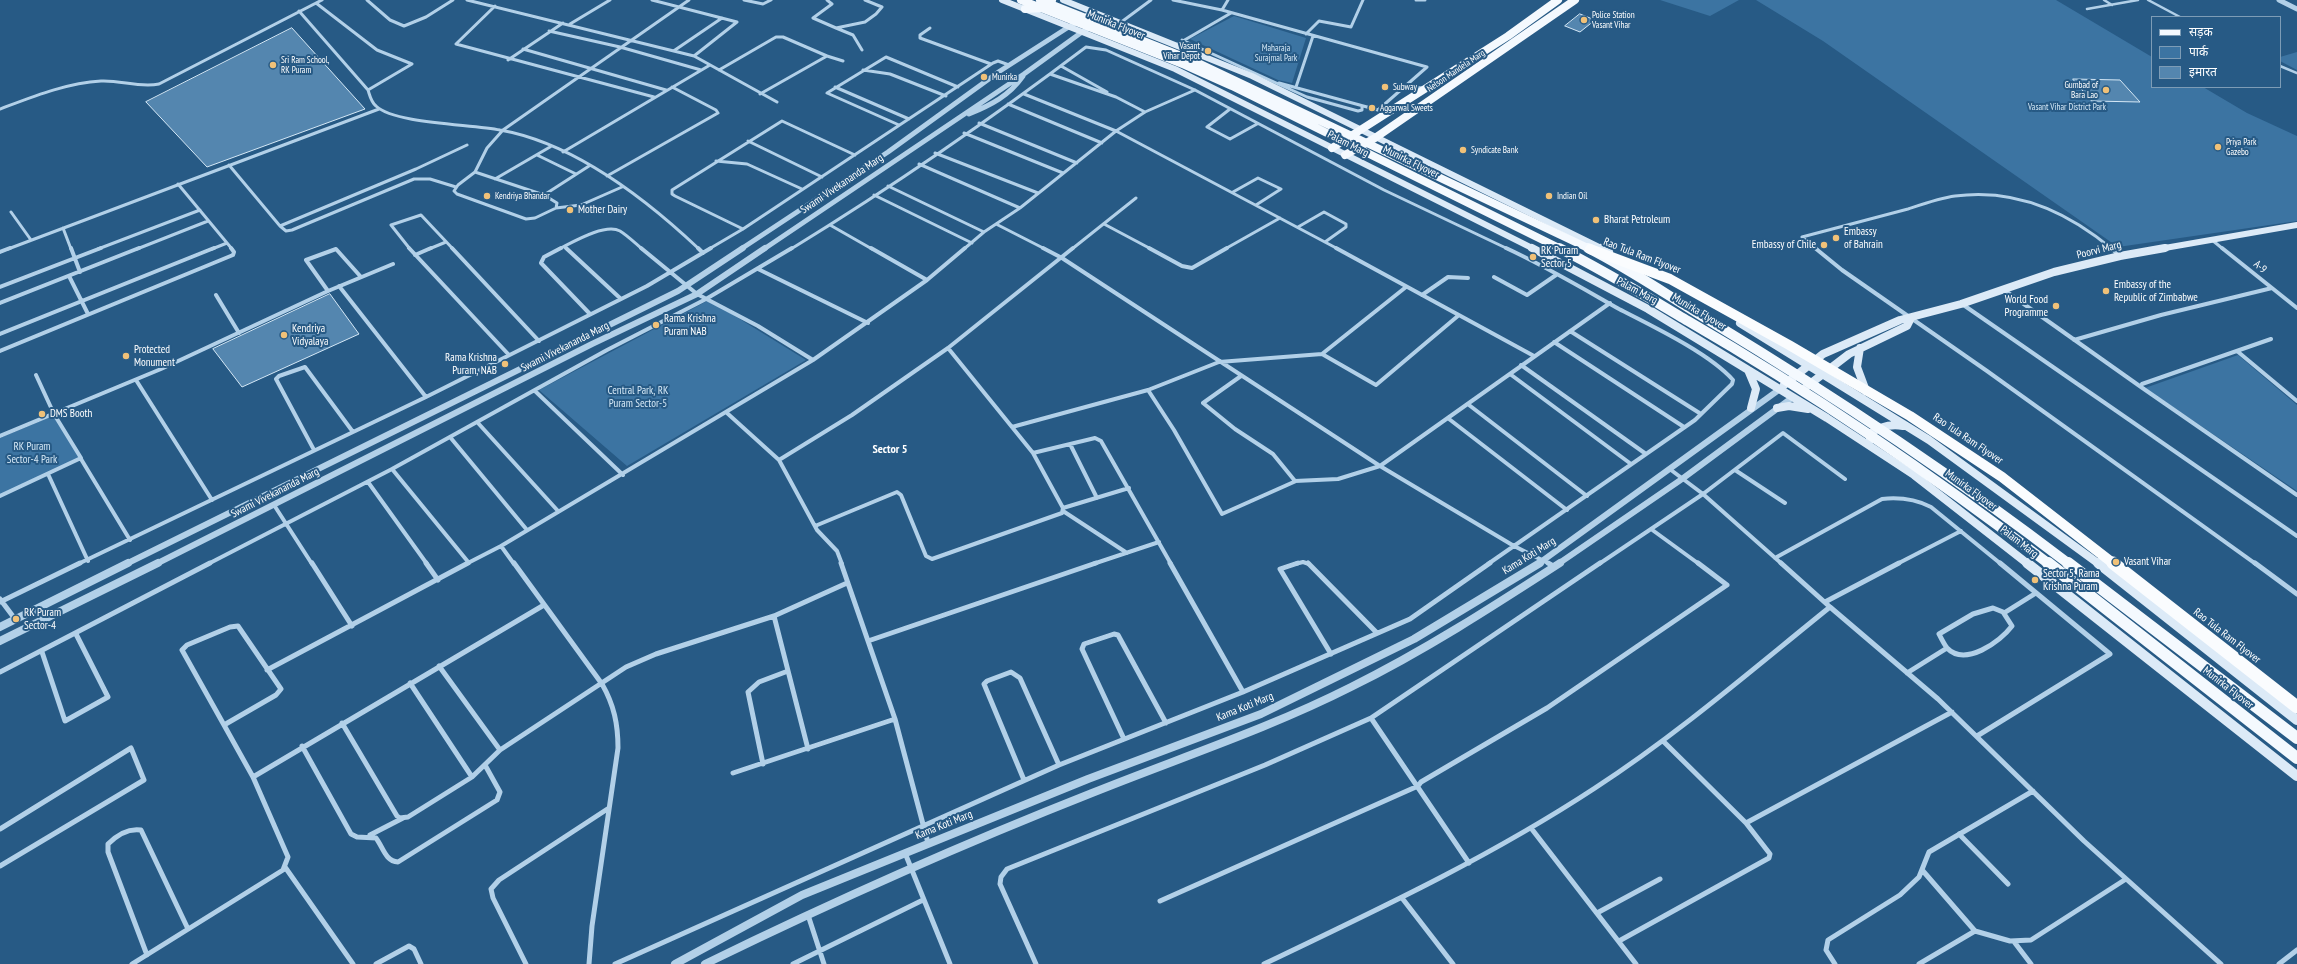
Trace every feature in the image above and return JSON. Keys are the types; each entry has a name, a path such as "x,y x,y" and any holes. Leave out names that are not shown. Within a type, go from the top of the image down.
{"highway":[{"name":"Rao Tula Ram Flyover","path":"1590,250 1670,279 1789,344 1910,416 2002,477 2297,707"}],"main road":[{"name":"Palam Marg","path":"1002,0 1175,69 1532,248 1648,309 1793,397 1914,475 2028,563 2297,776"},
{"name":"Munirka Flyover","path":"1021,0 1185,65 1232,86 1592,265 1693,322 1817,399 1963,498 2127,624 2297,758"},
{"name":"Munirka Flyover","path":"1040,0 1206,66 1590,250 1738,338 1912,449 1985,500 2297,738"},
{"path":"1024,9 1047,6 1052,0"},
{"name":"Palam Marg","path":"1063,0 1252,76 1375,138 1523,208 1680,288 1877,406 1988,481 2297,720"},
{"name":"Nelson Mandela Marg","path":"1332,148 1361,131 1508,36 1558,0"},
{"name":"Nelson Mandela Marg","path":"1345,155 1375,138 1576,0"},
{"name":"Poorvi Marg","path":"1780,389 1809,364 1838,346 1900,320 1961,304 2054,272 2120,256 2297,225"},
{"name":"Poorvi Marg","path":"1793,397 1849,354 1907,326 1911,318"},
{"path":"1860,348 1857,367 1860,379 1877,406"},
{"path":"1748,369 1755,384 1757,395 1751,408"},
{"path":"1777,408 1789,406 1799,407 1818,413"},
{"path":"1879,452 1870,440 1870,434 1876,429 1895,424 1912,430"}],"street":[{"path":"0,109 52,92 95,81 147,86 159,84 322,0"},
{"path":"367,0 396,24 404,26 414,24 453,0"},
{"path":"467,0 632,39 694,56 760,94 777,102"},
{"path":"570,24 610,0"},
{"path":"652,0 737,23 694,56"},
{"path":"622,187 575,208 556,208 535,218 526,220 457,194 454,191 456,187 476,172 487,148 503,130 689,0"},
{"path":"744,0 763,4 772,0"},
{"path":"827,0 832,4 813,18 854,35 862,50"},
{"path":"836,28 847,23 859,24 866,22 882,7 865,0"},
{"path":"1120,23 1152,0"},
{"path":"1173,0 1222,10 1426,66 1405,87 1378,110"},
{"path":"1222,10 1228,0"},
{"path":"1306,34 1317,22 1350,27 1363,0"},
{"path":"1416,0 1424,0"},
{"path":"2104,0 2113,5"},
{"path":"2086,9 2138,0"},
{"path":"2148,0 2178,16"},
{"path":"2279,0 2297,9"},
{"path":"2287,0 2297,5"},
{"path":"316,3 377,50 412,64 368,90"},
{"path":"495,6 456,44 508,60 654,97"},
{"path":"299,11 368,90 375,105 379,109 412,118 503,130 563,152 607,176 681,232 703,253"},
{"name":"Swami Vivekananda Marg","path":"0,627 687,286 888,152 1009,65 1067,26 1092,12"},
{"path":"1176,45 1182,40 1231,13"},
{"path":"675,50 722,18"},
{"path":"1082,32 1107,18"},
{"path":"508,60 563,22"},
{"path":"930,28 920,35 920,38 991,64"},
{"path":"549,31 620,47 701,70"},
{"name":"Swami Vivekananda Marg","path":"0,641 274,505 592,344 697,294 958,118 989,107 1014,89 1024,74 1082,32"},
{"path":"1296,87 1313,36"},
{"path":"719,70 776,37 783,37 843,62"},
{"path":"1182,40 1324,103 1358,111 1362,110 1362,106"},
{"path":"0,672 42,652 368,482 478,423 606,350 706,299 830,225 934,153 1024,94 1085,47 1094,46 1195,90 1384,190 1510,250 1701,355 1731,378 1733,383 1701,414 1684,427 1410,619 1243,692 1024,780 615,964"},
{"path":"523,49 666,90"},
{"path":"760,94 827,56"},
{"path":"899,125 827,95 835,87 883,58 888,58 958,87"},
{"path":"16,619 0,601 426,397 539,341 672,272 743,229 899,125 946,96 991,64 998,61 1009,65"},
{"path":"563,152 710,65"},
{"path":"1061,66 1116,98 1145,112"},
{"path":"2281,66 2297,73"},
{"path":"863,70 890,74 946,96"},
{"path":"1050,74 1116,98"},
{"path":"1279,83 1378,110 1387,114"},
{"path":"607,176 718,113 716,110 672,87"},
{"path":"835,87 909,119"},
{"path":"1405,87 1428,88"},
{"path":"267,670 500,546 558,511 623,475 813,360 868,323 927,280 984,232 1020,208 1116,131 1145,112 1195,90"},
{"path":"1024,94 1116,131 1233,192 1534,356"},
{"path":"1008,104 1102,143"},
{"path":"0,252 379,109"},
{"path":"1230,109 1207,128 1230,139 1257,124"},
{"path":"743,229 672,194 672,190 780,122 786,122 855,155"},
{"path":"979,123 1077,163"},
{"path":"964,133 1063,174"},
{"path":"748,141 822,177"},
{"path":"280,226 416,170 466,145"},
{"path":"495,179 550,147"},
{"path":"934,153 1038,193"},
{"path":"537,155 576,174"},
{"path":"716,162 747,164 802,189"},
{"path":"919,164 1020,208"},
{"path":"230,165 280,226 286,231 292,230 414,179 430,179 456,187"},
{"path":"544,195 589,166"},
{"path":"476,172 544,195 557,203 556,208"},
{"path":"1233,192 1258,178 1281,189 1256,205"},
{"path":"0,351 230,256 234,252 227,242 178,184"},
{"path":"888,186 984,232"},
{"path":"874,195 972,243"},
{"path":"2120,256 2099,238 2052,209 2014,199 1977,195 1955,196 1802,237 1832,263 2297,594"},
{"path":"779,460 852,415 948,348 1136,198"},
{"path":"0,287 200,210"},
{"path":"11,212 31,240"},
{"path":"1298,227 1321,212 1327,213 1346,224 1346,227 1325,242"},
{"path":"509,356 415,255 390,226 392,224 421,215 539,341"},
{"path":"1104,224 1182,266 1192,268 1280,218"},
{"path":"0,303 208,221"},
{"path":"996,224 1062,258 1380,466 1514,546 1555,567"},
{"path":"830,225 927,280"},
{"path":"63,228 80,272"},
{"path":"590,314 541,263 544,257 605,229 614,228 672,272 697,294 758,326 813,360"},
{"name":"A-9","path":"2212,240 2297,308"},
{"path":"0,334 227,242"},
{"path":"415,255 446,242"},
{"path":"565,247 621,299"},
{"path":"328,291 306,260 336,249 361,277"},
{"path":"0,436 136,380 339,286 393,264"},
{"path":"758,269 868,323"},
{"path":"1422,295 1450,276 1457,274 1468,278"},
{"path":"1494,277 1527,295 1556,275"},
{"path":"69,276 80,302 88,314"},
{"path":"339,286 426,397"},
{"path":"1012,427 1148,390 1219,362 1322,354 1406,287"},
{"path":"2074,340 2161,315 2272,288"},
{"path":"2003,289 2297,495"},
{"path":"216,296 239,333"},
{"path":"1148,390 1174,430 1222,514 1296,481 1338,479 1380,466 1469,405 1534,356 1610,304"},
{"path":"1961,304 2297,536"},
{"path":"1322,354 1376,385 1459,316"},
{"path":"1570,331 1701,414"},
{"path":"2141,387 2142,384 2271,339"},
{"path":"1554,342 1684,427"},
{"path":"948,348 1033,452 1063,510 1127,553"},
{"path":"2237,351 2297,402"},
{"path":"314,450 276,380 278,376 304,366 353,432"},
{"path":"1521,366 1646,454"},
{"path":"1510,374 1631,464"},
{"path":"36,375 54,414 81,456 80,459 130,540"},
{"path":"1241,376 1202,403 1235,429 1273,454 1296,481"},
{"path":"136,380 212,500"},
{"name":"Kama Koti Marg","path":"675,964 802,895 905,852 1261,714 1414,639 1543,562 1671,470 1751,408 1780,389"},
{"path":"535,391 623,475"},
{"name":"Kama Koti Marg","path":"705,964 807,914 910,867 1093,792 1266,726 1352,688 1460,627 1555,567 1682,479 1793,397"},
{"path":"1469,405 1586,496"},
{"path":"727,413 779,460 815,526 835,549 895,719 928,843"},
{"path":"1449,418 1567,510"},
{"path":"478,423 558,511"},
{"path":"1036,964 1000,884 1001,877 1006,869 1265,765 1371,718 1703,494 1783,433 1845,479"},
{"path":"450,437 527,530"},
{"path":"1033,452 1094,438 1100,439 1243,692"},
{"path":"1070,444 1097,498"},
{"path":"0,496 80,459"},
{"path":"392,469 469,563"},
{"path":"1671,470 1703,494 1830,607 1952,712 2126,879 2221,964"},
{"path":"1735,470 1785,503"},
{"path":"48,474 88,560"},
{"path":"368,482 438,580"},
{"path":"815,526 896,492 901,495 926,556 932,559 1059,516 1063,510 1129,488"},
{"path":"1775,558 1882,499 1894,497 1918,500 1929,506 1961,531 2110,654 1977,736"},
{"path":"274,505 352,626"},
{"path":"1160,901 1418,786 1421,782 1547,708 1727,584 1651,529"},
{"path":"1825,602 1961,531"},
{"path":"868,640 1159,542"},
{"path":"500,546 602,684 613,702 618,728 609,808 592,926 589,964"},
{"path":"1330,654 1280,569 1303,562 1308,563 1376,634"},
{"path":"302,746 351,834 356,837 369,835 413,814 472,777 500,750 602,684 617,672 645,658 774,616 847,583"},
{"path":"2004,613 2036,593"},
{"path":"253,776 544,605"},
{"path":"1264,964 1402,898 1531,828 1663,741 1830,607"},
{"path":"1984,609 1997,609 2004,613 2012,626 2008,634 1974,653 1959,654 1947,648 1939,634 1945,628 1984,609"},
{"path":"774,616 808,749"},
{"path":"132,964 285,867 288,857 253,776 223,725 182,648 230,627 238,626 280,689 278,693 223,725"},
{"path":"42,652 64,721 108,697 76,634"},
{"path":"1124,739 1082,649 1084,644 1114,634 1118,635 1166,723"},
{"path":"1907,672 1947,648"},
{"path":"439,666 500,750"},
{"path":"763,764 748,692 759,682 788,671"},
{"path":"1024,780 984,684 987,681 1011,672 1020,678 1059,765"},
{"path":"410,683 472,777"},
{"path":"1746,823 1952,712"},
{"path":"1371,718 1469,863"},
{"path":"733,774 895,719"},
{"path":"342,723 397,816 403,818"},
{"path":"1619,941 1767,861 1770,854 1768,849 1746,823 1663,741"},
{"path":"0,829 131,748 144,780 0,866"},
{"path":"369,835 378,839 388,858 393,862 398,862 497,800 500,792 485,765"},
{"path":"1835,964 1826,950 1828,940 1901,895 1923,871 1929,852 2033,791"},
{"path":"526,964 493,898 491,889 499,880 609,808"},
{"path":"1531,828 1636,964"},
{"path":"147,955 108,852 108,844 116,837 127,831 141,830 188,929"},
{"path":"1959,834 2008,884"},
{"path":"905,852 950,964"},
{"path":"285,867 353,964"},
{"path":"1923,871 1975,931 1987,933 2015,944 2031,964"},
{"path":"1597,913 1660,879"},
{"path":"2015,944 2031,940 2126,879"},
{"path":"1402,898 1453,964"},
{"path":"793,964 924,900"},
{"path":"807,914 824,964"},
{"path":"1919,964 1975,931"},
{"path":"376,964 409,946 414,949 421,964"},
{"path":"2279,964 2297,950"}],"green space":[{"path":"1660,0 1739,0 1710,16"},
{"name":"Vasant Vihar District Park","path":"1756,0 2056,0 2151,56 2151,88 2205,88 2247,113 2297,136 2297,221 2118,247 1823,41"},
{"name":"Maharaja Surajmal Park","path":"1234,16 1306,38 1292,83 1278,80 1190,39"},
{"path":"2297,52 2297,70 2281,62 2281,57"},
{"name":"Central Park, RK Puram Sector-5","path":"709,300 806,360 627,466 539,390"},
{"path":"2238,355 2297,405 2297,491 2145,388"},
{"name":"RK Puram Sector-4 Park","path":"55,415 81,459 0,497 0,438"}],"building":[{"path":"1580,14 1595,20 1580,32 1565,26"},
{"name":"Sri Ram School, RK Puram","path":"292,28 365,109 207,167 146,102"},
{"name":"Gumbad of Bara Lao","path":"2073,79 2120,80 2140,102 2092,101"},
{"path":"330,294 359,334 242,387 213,349"}],"place":[{"name":"Police Station Vasant Vihar","path":"1584,20"},
{"name":"Vasant Vihar Depot","path":"1208,51"},
{"name":"Sri Ram School, RK Puram","path":"273,65"},
{"name":"Munirka","path":"984,77"},
{"name":"Subway","path":"1385,87"},
{"name":"Gumbad of Bara Lao","path":"2106,90"},
{"name":"Aggarwal Sweets","path":"1372,108"},
{"name":"Priya Park Gazebo","path":"2218,147"},
{"name":"Syndicate Bank","path":"1463,150"},
{"name":"Kendriya Bhandar","path":"487,196"},
{"name":"Indian Oil","path":"1549,196"},
{"name":"Mother Dairy","path":"570,210"},
{"name":"Bharat Petroleum","path":"1596,220"},
{"name":"Embassy of Bahrain","path":"1836,238"},
{"name":"Embassy of Chile","path":"1824,245"},
{"name":"RK Puram Sector 5","path":"1533,257"},
{"name":"Embassy of the Republic of Zimbabwe","path":"2106,291"},
{"name":"World Food Programme","path":"2056,306"},
{"name":"Rama Krishna Puram NAB","path":"656,325"},
{"name":"Kendriya Vidyalaya","path":"284,335"},
{"name":"Protected Monument","path":"126,356"},
{"name":"Rama Krishna Puram, NAB","path":"505,364"},
{"name":"DMS Booth","path":"42,414"},
{"name":"Vasant Vihar","path":"2116,562"},
{"name":"Sector 5, Rama Krishna Puram","path":"2035,580"},
{"name":"RK Puram Sector-4","path":"16,619"}],"district":[{"name":"Sector 5","path":"890,450"}]}
